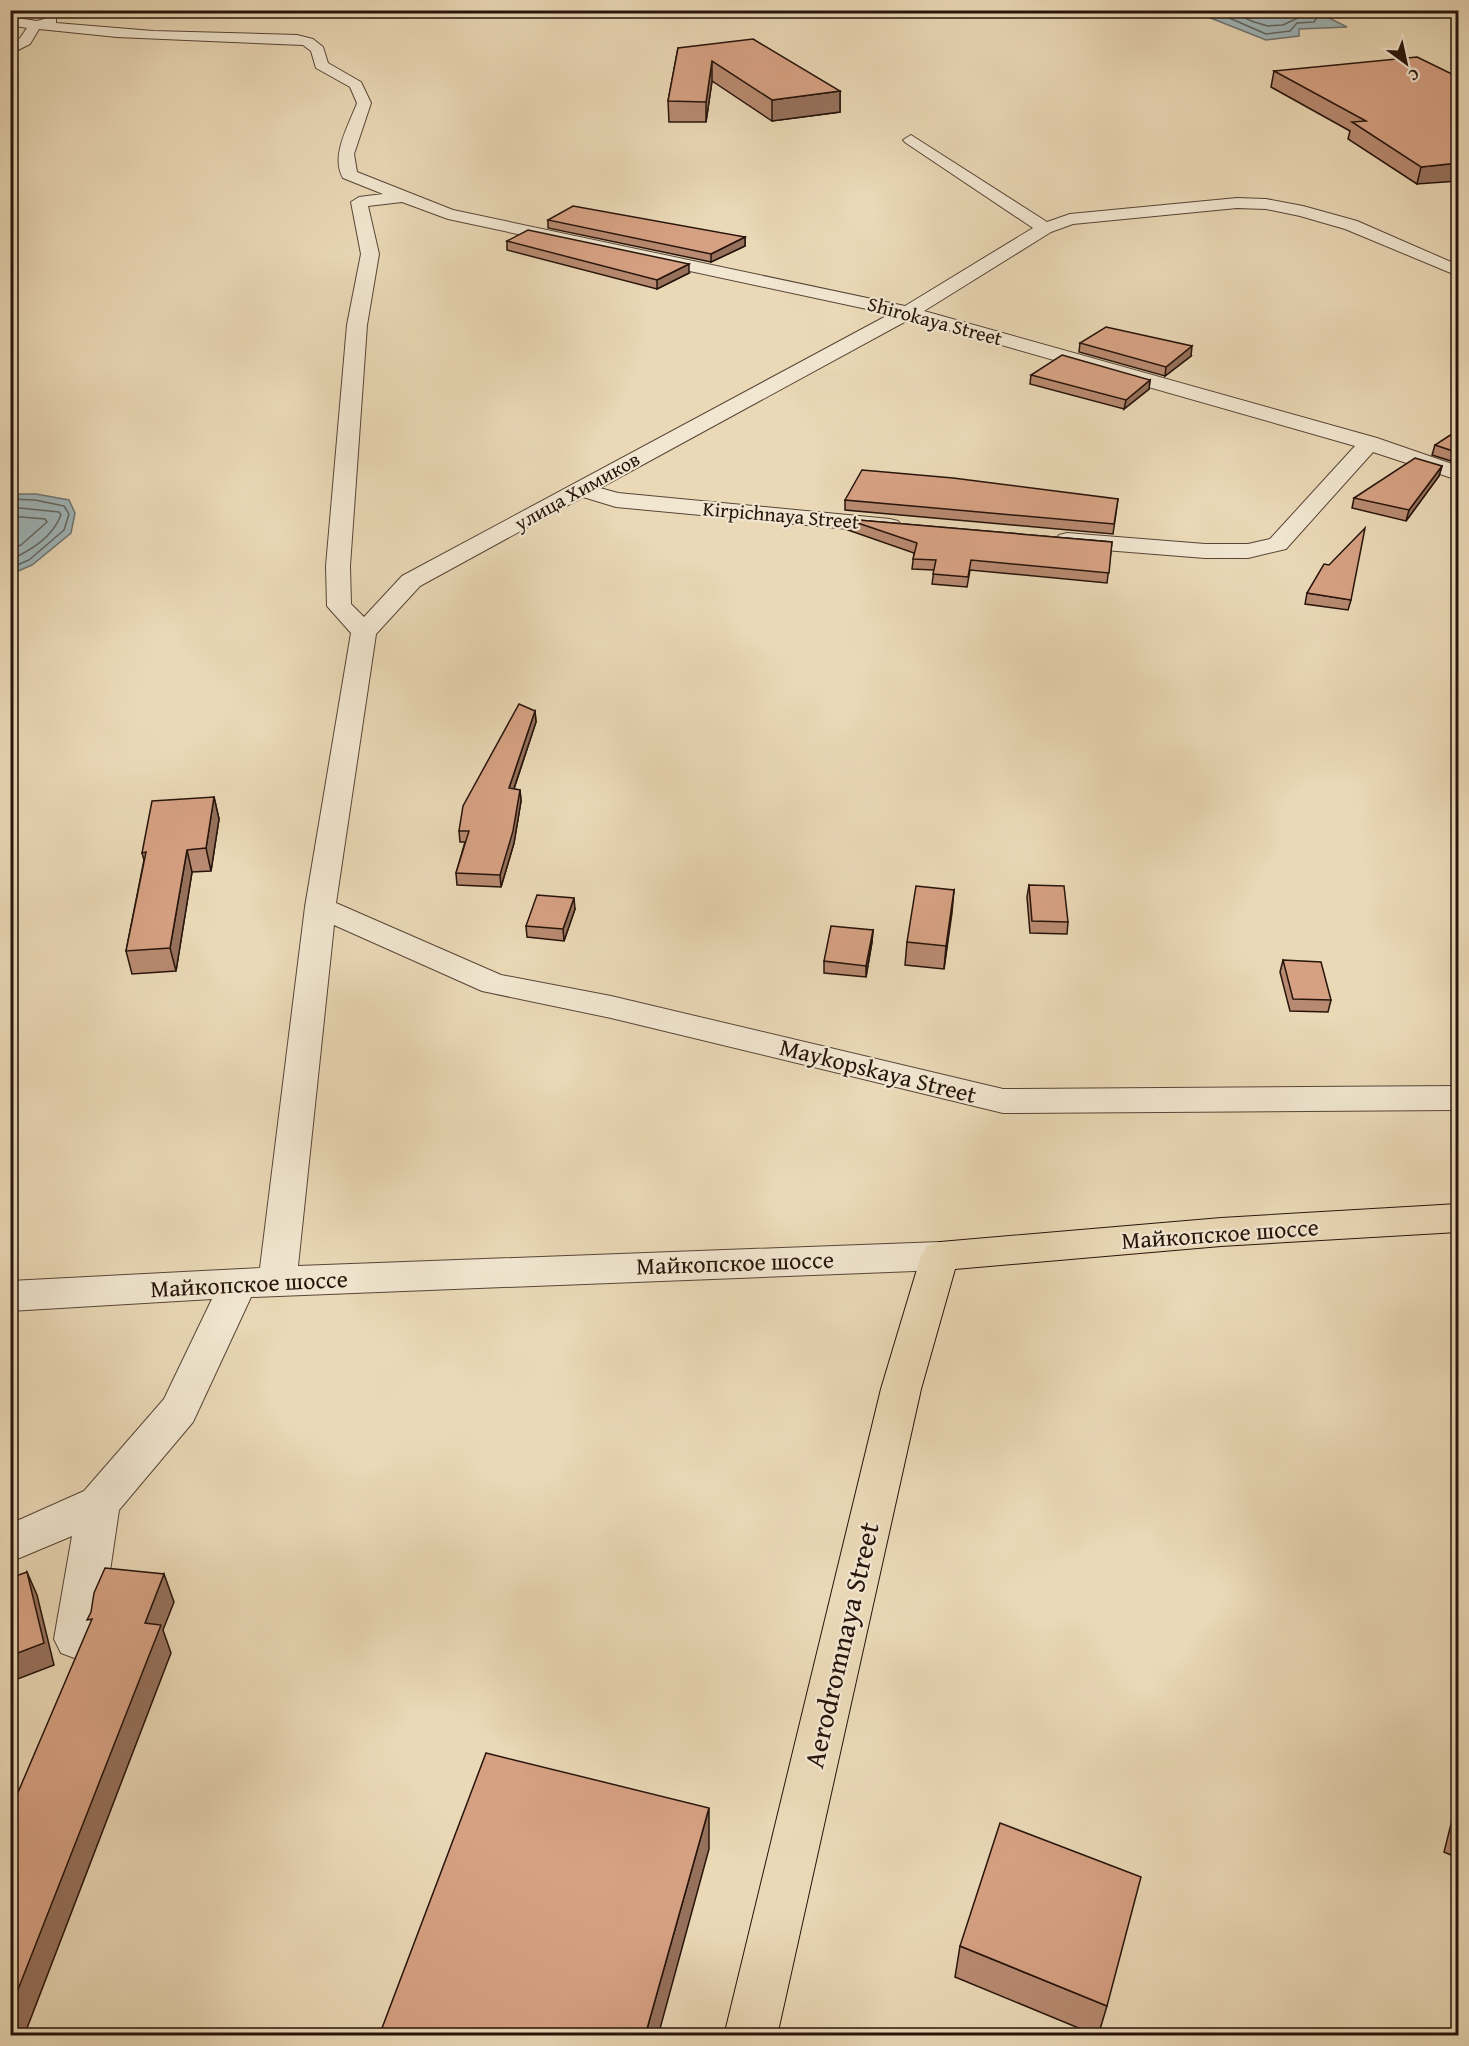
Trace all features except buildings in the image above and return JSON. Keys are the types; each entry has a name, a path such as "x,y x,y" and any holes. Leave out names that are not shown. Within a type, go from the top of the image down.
{"main road":[{"name":"Майкопское шоссе","path":"940,1256 1221,1232 1458,1218"},
{"name":"Aerodromnaya Street","path":"750,2036 900,1389 940,1256"}],"street":[{"path":"10,50 24,41 35,26 73,15"},
{"path":"10,21 35,26 198,36 297,39 315,44 321,53 321,65 356,85 364,103 346,154 349,175 370,254 357,325 338,566 339,606 364,632 257,1282 179,1410 99,1504 10,1544"},
{"path":"911,140 1045,228"},
{"name":"Shirokaya Street","path":"349,175 448,214 908,312 1370,443 1458,473"},
{"path":"358,202 404,197"},
{"name":"улица Химиков","path":"364,632 411,581 908,312 1045,228 1070,219 1237,203 1266,204 1303,211 1351,225 1458,271"},
{"path":"1040,538 1205,551 1248,551 1278,544 1370,443"},
{"name":"Kirpichnaya Street","path":"579,489 616,500 911,527"},
{"name":"Maykopskaya Street","path":"320,907 493,984 611,1007 1003,1101 1458,1098"},
{"name":"Майкопское шоссе","path":"10,1296 257,1282 940,1256"},
{"path":"77,1639 99,1504"}],"water":[{"path":"1208,11 1315,11 1347,27 1299,29 1299,36 1266,40 1203,15"},
{"path":"11,494 36,494 69,500 75,513 71,533 32,565 11,574"}]}
